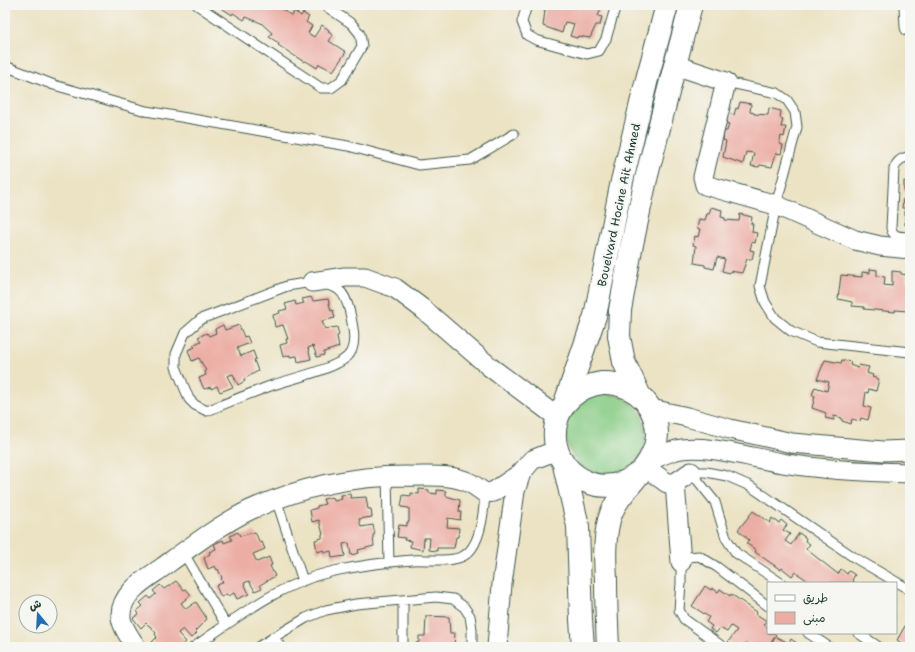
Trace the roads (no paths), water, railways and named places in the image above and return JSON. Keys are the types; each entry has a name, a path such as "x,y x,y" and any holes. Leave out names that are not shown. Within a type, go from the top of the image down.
{"main road":[{"name":"Bouelvard Hocine Ait Ahmed","path":"561,410 595,316 622,181 667,5"},
{"path":"608,647 605,549 609,519 617,504 645,467 657,443 657,426 646,402 624,362 619,336 620,310 643,195 691,5"},
{"path":"583,647 578,526 554,434 561,410 577,392 592,385 608,383 625,386 646,402"},
{"path":"560,457 576,476 591,484 607,486 624,482 645,467"}],"street":[{"path":"909,5 910,27"},
{"path":"675,65 726,82 703,177 705,185 776,205 855,240 880,246 910,249"},
{"path":"312,282 345,277 365,277 395,288 424,309 490,367 561,410"},
{"path":"646,402 687,417 730,429 792,443 883,451 910,450"},
{"path":"691,472 676,483 667,483 645,467 674,450 697,448 735,453 783,463 868,472 910,473"},
{"path":"136,647 120,616 123,603 134,589 183,552 248,511 276,499 313,487 346,480 387,476 452,477 470,483 486,493 493,492 521,473 532,460 560,457"},
{"path":"497,647 502,584 515,491 521,473"},
{"path":"676,483 681,562"}],"lane":[{"path":"196,5 321,88 331,88 342,80 362,46 360,34 352,24 324,5"},
{"path":"527,5 522,22 527,35 536,40 587,54 599,51 606,39 616,5"},
{"path":"5,66 54,84 146,111 348,146 419,165 470,160 514,134"},
{"path":"726,82 777,93 787,100 795,112 797,127 776,205 760,286 765,302 775,318 790,331 817,342 910,352"},
{"path":"910,157 905,157 897,161 894,169 891,228 892,232 896,236 910,237"},
{"path":"312,282 329,285 340,290 347,300 354,328 354,342 348,356 331,366 272,386 207,411 195,405 189,399 176,367 176,354 185,333 201,319 288,286 312,282"},
{"path":"691,472 715,502 726,538 736,553 780,582"},
{"path":"691,472 706,472 727,476 750,486 855,558 896,582"},
{"path":"387,476 389,562"},
{"path":"194,647 263,600 282,589 303,581 333,571 389,562 450,559 465,556 472,549 477,538 486,493"},
{"path":"276,499 303,581"},
{"path":"183,552 226,625"},
{"path":"723,647 684,619 679,610 681,562 688,557 699,556 717,567 767,605"},
{"path":"897,582 910,590"},
{"path":"258,647 306,618 326,610 356,604 436,597 453,599 464,607 470,616 472,647"},
{"path":"403,600 403,647"},
{"path":"810,634 829,647"},
{"path":"860,634 879,647"},
{"path":"273,637 281,647"}]}
